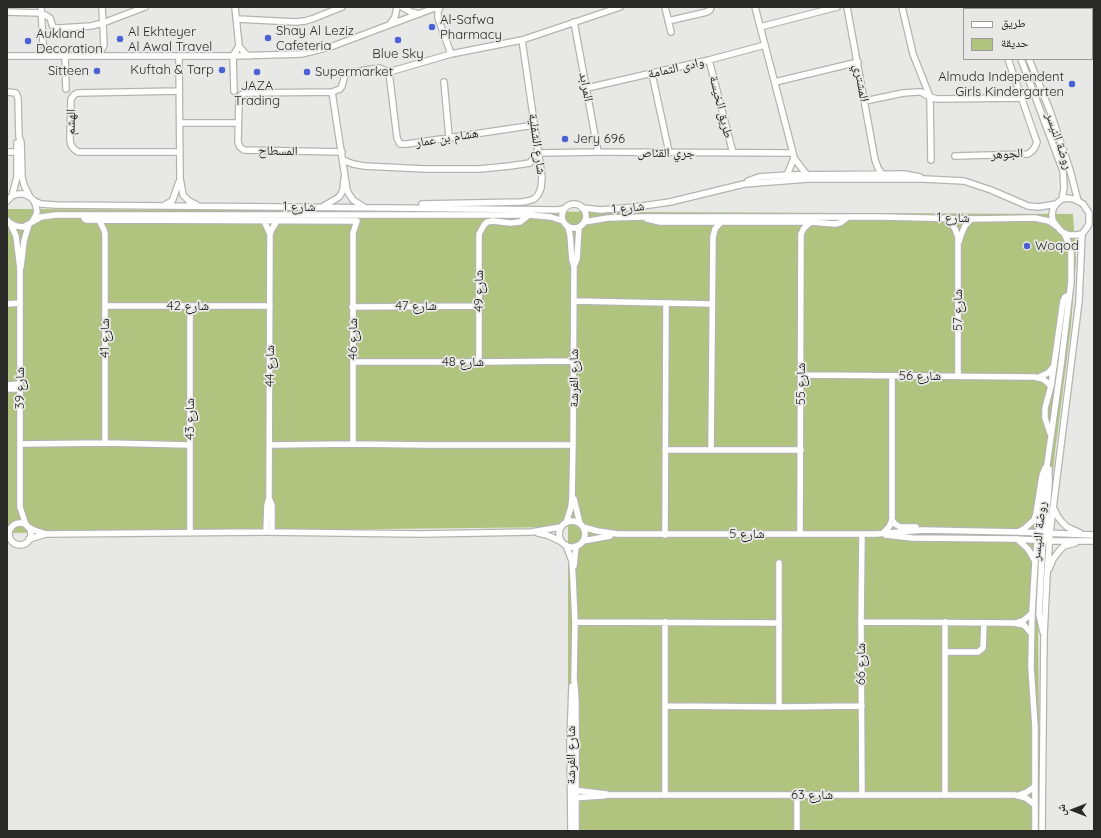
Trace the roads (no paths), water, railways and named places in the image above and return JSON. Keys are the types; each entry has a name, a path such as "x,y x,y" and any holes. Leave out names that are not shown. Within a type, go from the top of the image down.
{"street":[{"path":"41,7 43,44 52,56"},
{"path":"97,56 104,45 102,7"},
{"path":"7,12 41,14 50,18 53,27 56,28 91,26 145,7"},
{"path":"235,7 239,46 248,56"},
{"path":"237,19 296,22 312,19 333,9 342,7"},
{"path":"389,25 395,17 397,7"},
{"path":"402,7 419,14"},
{"path":"7,56 248,56 310,52 333,46 439,7 438,18 451,54"},
{"path":"366,208 350,197 344,173 332,92 340,89 347,73 379,68 389,72 451,54 522,40 620,7"},
{"path":"665,7 671,32"},
{"path":"668,21 708,12 711,7"},
{"path":"755,7 793,156 807,175"},
{"path":"760,27 836,7"},
{"name":"المشتري","path":"847,7 875,160 882,174"},
{"path":"902,7 913,54 930,98 931,160"},
{"path":"997,7 1001,8"},
{"name":"المرابد","path":"574,22 598,152"},
{"name":"شارع الشفلية","path":"392,208 402,205 528,201 534,199 538,195 541,188 542,177 522,40"},
{"path":"36,56 43,44"},
{"path":"104,45 112,56"},
{"name":"وادى الثمامة","path":"587,88 652,74 765,45"},
{"path":"234,91 233,56 239,46"},
{"path":"65,56 66,89"},
{"path":"179,56 180,178 182,195 189,201 199,206"},
{"name":"طريق الخيسة","path":"709,60 733,153"},
{"name":"الجوهر","path":"956,156 1028,154 1036,147 1037,142 1023,98 1008,60"},
{"name":"روضة النيسر","path":"1021,60 1063,171 1064,188 1062,199"},
{"name":"روضة النيسر","path":"1029,60 1050,111 1070,170 1078,201"},
{"path":"775,82 858,62"},
{"name":"هشام بن عمار","path":"389,72 397,138 400,144 535,125"},
{"path":"652,74 669,152"},
{"path":"444,82 449,137"},
{"name":"الهشم","path":"179,91 78,93 71,99 70,140 71,145 78,152 180,152"},
{"path":"7,92 16,93 18,98 22,177 24,185 32,199"},
{"name":"المسطاح","path":"332,92 245,93 239,99 238,142 240,147 244,150 342,152"},
{"path":"865,101 904,93 918,92 921,92 930,98 937,99 1023,98"},
{"path":"180,123 238,123"},
{"path":"7,201 12,196 17,177 17,152 20,137"},
{"path":"343,160 364,166 425,169 479,169 530,163 538,151"},
{"name":"جري القنّاص","path":"538,151 733,153 793,156"},
{"path":"7,152 17,152"},
{"path":"787,175 793,156"},
{"path":"867,174 872,168 875,160"},
{"path":"320,208 337,199 342,194 344,173"},
{"name":"شارع 1","path":"744,184 759,177 787,175 882,174 912,175 924,179"},
{"path":"163,206 172,201 180,178"},
{"name":"شارع 1","path":"582,208 608,210 653,205 744,184 808,179 924,179 964,181 1033,207 1045,207 1056,204"},
{"name":"شارع 1","path":"12,196 24,194 41,204 48,205 564,209"},
{"path":"1094,214 1083,204 1068,198 1062,199 1056,204 1052,215 1056,226 1064,233 1070,235 1076,236 1094,225"},
{"name":"شارع 39","path":"20,269 22,265 24,241 37,212 36,206 32,199"},
{"path":"573,204 582,208 585,215 584,222 579,227 568,227 563,221 562,212 564,209 573,204"},
{"path":"1084,232 1090,219 1086,208"},
{"name":"شارع 1","path":"31,223 47,215 529,215 551,217 563,221"},
{"name":"شارع 1","path":"84,215 86,220 357,221"},
{"name":"شارع 1","path":"487,222 520,222 529,215"},
{"name":"شارع 1","path":"584,222 612,218 643,217 1035,218 1049,222 1056,226"},
{"name":"شارع 1","path":"643,217 660,222 811,222 835,224 840,223 848,217"},
{"name":"شارع 57","path":"945,218 951,223 958,237 958,376"},
{"name":"شارع 57","path":"958,244 963,230 971,218"},
{"name":"شارع 41","path":"99,220 105,234 105,443"},
{"name":"شارع 41","path":"105,234 111,220"},
{"path":"8,221 16,226 23,227 31,223"},
{"name":"شارع 39","path":"8,221 16,236 20,269 20,507 27,526"},
{"name":"شارع 44","path":"264,221 270,234"},
{"name":"شارع 44","path":"269,532 267,505 270,498 270,234 277,221"},
{"name":"شارع 46","path":"347,221 353,233"},
{"name":"شارع 46","path":"353,444 353,233 357,221"},
{"name":"شارع 49","path":"479,362 479,238 480,231 487,222"},
{"path":"706,222 713,237"},
{"path":"712,450 713,237 715,229 721,222"},
{"path":"801,234 804,228 811,222"},
{"path":"792,223 798,228 801,234"},
{"name":"شارع الفرشة","path":"566,522 571,506 573,490 574,361 574,266 568,227"},
{"name":"شارع الفرشة","path":"574,266 577,258 579,227"},
{"name":"روضة النيسر","path":"1035,831 1035,727 1031,667 1031,633 1035,562 1047,533 1054,508 1080,301 1084,232"},
{"name":"روضة النيسر","path":"1042,831 1044,636 1047,575 1043,541 1038,533 1069,294 1071,252 1064,233"},
{"name":"شارع 55","path":"800,534 801,234"},
{"path":"1051,435 1045,418 1045,413 1051,386 1063,301 1069,294"},
{"path":"574,301 712,304"},
{"path":"7,304 20,305"},
{"path":"665,535 666,304"},
{"path":"7,307 20,305"},
{"name":"شارع 42","path":"105,306 270,306"},
{"name":"شارع 43","path":"190,306 190,533"},
{"name":"شارع 47","path":"352,307 479,306"},
{"name":"شارع 48","path":"353,362 574,361"},
{"path":"1039,377 1048,373 1054,366"},
{"name":"شارع 56","path":"801,375 1039,377"},
{"path":"883,533 892,520 892,376"},
{"path":"1039,377 1051,386"},
{"path":"7,385 20,387"},
{"path":"7,389 20,387"},
{"path":"20,444 105,443 190,445"},
{"path":"270,445 573,445"},
{"path":"665,450 801,450"},
{"path":"1018,532 1034,520 1042,476 1047,465"},
{"path":"1047,465 1050,480 1047,533"},
{"name":"شارع الفرشة","path":"573,490 576,507 582,525"},
{"name":"شارع 39","path":"11,528 20,507"},
{"path":"1054,508 1058,517 1067,527 1094,541"},
{"path":"892,520 900,527 917,527 923,530"},
{"path":"29,539 46,534 269,532 422,534 531,532 561,527 566,522 573,521 582,525 585,534 583,541 573,547 548,535 531,532"},
{"path":"27,526 30,532 29,539 25,544 19,545 14,543 9,538 11,528 20,524 27,526 46,534"},
{"name":"شارع 5","path":"582,525 597,531 618,534 876,534"},
{"path":"561,527 560,535 564,544"},
{"path":"876,534 923,530 1047,533 1086,538"},
{"name":"شارع 5","path":"583,541 618,534"},
{"name":"شارع 66","path":"862,534 862,795"},
{"path":"876,534 912,538 1016,539 1043,541 1086,538"},
{"path":"1047,575 1053,559 1060,550 1069,544 1094,535"},
{"path":"1016,539 1028,549 1035,562"},
{"path":"1043,541 1039,614 1044,636"},
{"name":"شارع الفرشة","path":"564,544 572,561 573,578 574,680 572,686 570,733 573,790 571,831"},
{"name":"شارع الفرشة","path":"573,578 576,546"},
{"path":"779,563 779,707"},
{"path":"861,622 1014,623 1024,620 1032,613"},
{"path":"574,622 779,623"},
{"path":"665,622 665,795"},
{"path":"945,622 945,795"},
{"path":"946,652 978,652 982,648 984,623"},
{"path":"1014,623 1024,626 1031,633"},
{"path":"665,706 862,706"},
{"name":"شارع 63","path":"573,798 608,795 1015,795 1025,794 1034,787"},
{"name":"شارع 63","path":"573,790 604,793 608,795"},
{"path":"797,795 797,831"},
{"name":"شارع 63","path":"1015,795 1026,798 1034,805"},
{"name":"شارع الفرشة","path":"573,798 576,831"}],"place":[{"name":"Al-Safwa Pharmacy","path":"432,27"},
{"name":"Shay Al Leziz Cafeteria","path":"268,38"},
{"name":"Al Ekhteyer Al Awal Travel","path":"120,39"},
{"name":"Blue Sky","path":"398,40"},
{"name":"Aukland Decoration","path":"28,41"},
{"name":"Kuftah & Tarp","path":"222,70"},
{"name":"Sitteen","path":"97,71"},
{"name":"JAZA Trading","path":"257,72"},
{"name":"Supermarket","path":"307,72"},
{"name":"Almuda Independent Girls Kindergarten","path":"1072,84"},
{"name":"Jery 696","path":"565,139"},
{"name":"Woqod","path":"1027,246"}]}
